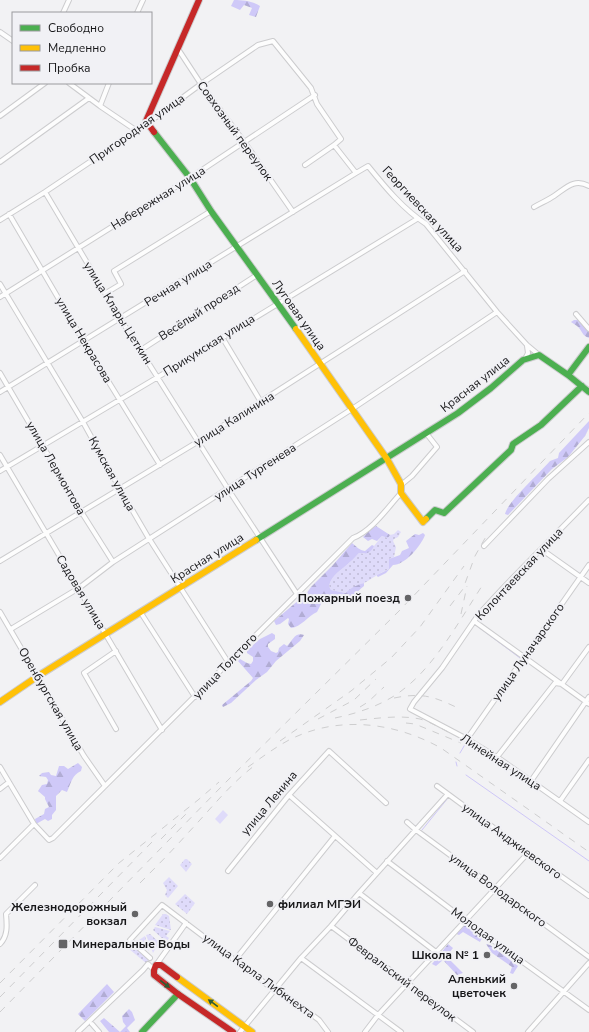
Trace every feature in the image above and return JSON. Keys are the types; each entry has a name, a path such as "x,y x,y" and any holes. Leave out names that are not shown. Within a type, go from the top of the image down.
{"street":[{"path":"64,12 69,0"},
{"path":"137,12 143,0"},
{"path":"148,123 146,121 199,0"},
{"path":"0,32 12,40"},
{"name":"Пригородная улица","path":"0,220 137,131 201,84 258,45 273,40 315,95"},
{"name":"Совхозный переулок","path":"178,49 201,84 245,143 293,212"},
{"path":"0,116 44,84"},
{"path":"71,84 137,131"},
{"path":"100,106 109,84"},
{"path":"305,165 341,139 317,104 315,95"},
{"name":"Набережная улица","path":"0,297 245,143 315,95"},
{"path":"0,162 89,98"},
{"name":"Луговая улица","path":"148,123 190,178 211,211 278,303 387,459 401,485 401,493"},
{"path":"334,145 356,173"},
{"name":"Георгиевская улица","path":"356,173 368,166 387,189 417,218 426,224 497,312 527,345 589,392"},
{"name":"Речная улица","path":"0,392 84,342 120,318 356,173"},
{"path":"534,207 554,196 570,184 586,184 589,186"},
{"name":"улица Клары Цеткин","path":"44,192 120,318 199,441 228,490 297,594"},
{"path":"106,293 121,284 114,271 211,211"},
{"name":"улица Некрасова","path":"9,214 84,342 160,465"},
{"name":"Прикумская улица","path":"0,471 158,377 417,218"},
{"name":"улица Калинина","path":"0,560 82,513 199,441 465,271"},
{"name":"Весёлый проезд","path":"141,350 257,275"},
{"name":"Кумская улица","path":"0,284 83,422 120,490 150,540 228,662"},
{"name":"улица Тургенева","path":"11,629 79,588 113,562 228,490 497,312"},
{"path":"576,314 589,329"},
{"path":"222,337 261,402"},
{"path":"525,359 528,353 527,345"},
{"path":"568,375 589,347"},
{"name":"Красная улица","path":"0,702 38,676 426,434 458,413 525,359 539,355"},
{"name":"улица Лермонтова","path":"0,373 82,513 113,562"},
{"path":"401,493 423,522 435,510 444,512 511,450 513,444 560,409 582,386"},
{"path":"401,485 412,476 437,447 426,434"},
{"path":"484,546 548,479 589,442"},
{"name":"Садовая улица","path":"0,455 162,730"},
{"name":"улица Толстого","path":"34,824 49,840 53,838 353,538 360,535 381,516 401,493"},
{"name":"Колонтаевская улица","path":"410,709 442,668 478,614 589,500"},
{"path":"541,548 589,584"},
{"name":"улица Луначарского","path":"467,739 523,657 589,565"},
{"name":"Оренбургская улица","path":"0,612 84,756 105,786"},
{"path":"141,612 195,697"},
{"path":"474,621 587,703"},
{"path":"562,684 589,647"},
{"path":"116,651 84,673 116,729"},
{"path":"497,757 555,684 562,684"},
{"path":"531,780 587,703 589,697"},
{"name":"Линейная улица","path":"410,709 467,739 497,757 589,822"},
{"name":"улица Ленина","path":"228,871 289,795 329,751 386,802"},
{"path":"560,802 589,760"},
{"path":"0,767 34,824 0,858"},
{"path":"0,789 9,782"},
{"name":"улица Анджиевского","path":"437,786 447,795 589,896"},
{"path":"289,795 377,873"},
{"path":"240,1032 301,958 447,795"},
{"name":"улица Володарского","path":"407,822 589,957"},
{"path":"235,960 335,836"},
{"path":"365,1032 407,983 528,853"},
{"name":"Молодая улица","path":"387,861 589,1010"},
{"path":"0,944 5,937 7,928 6,914 35,885"},
{"path":"359,893 436,952"},
{"name":"улица Карла Либкнехта","path":"150,958 130,940 162,905 274,990 281,992 318,1020 328,1032"},
{"path":"186,923 155,967 154,975 178,994 234,1032"},
{"name":"Февральский переулок","path":"331,926 473,1032"},
{"path":"301,958 400,1032"},
{"path":"528,1032 589,963"},
{"path":"78,1032 148,964 155,967 161,965 252,1032"},
{"path":"142,1032 178,994"},
{"path":"92,1024 99,1032"}],"shaded area":[{"path":"398,530 401,532 393,541 396,547 394,557 389,559 389,569 347,593 331,590 329,586 332,578 359,553 364,554 374,546 382,536 388,538"},
{"path":"223,810 228,815 220,824 215,819"},
{"path":"185,859 192,864 186,872 180,865"},
{"path":"169,877 178,886 168,898 165,895 167,890 163,883"},
{"path":"185,894 195,903 187,914 175,904"},
{"path":"163,914 169,916 171,930 155,925"},
{"path":"155,927 170,931 166,936 169,938 167,941 153,930"},
{"path":"150,934 163,946 161,949 157,946 153,953 146,935"},
{"path":"145,936 149,951 139,941"},
{"path":"132,947 136,948 149,960 146,963 129,949"}],"green space":[{"path":"234,0 248,1 260,6 256,17 249,15 252,8 244,5 240,10 231,6"},
{"path":"578,320 589,332 589,338 571,322"},
{"path":"589,421 589,428 585,436 568,457 552,469 508,515 505,514 507,508 518,495 550,461 558,458 559,453"},
{"path":"376,526 390,535 388,538 382,536 377,541 372,539 368,541 363,537 371,529"},
{"path":"423,533 425,535 423,539 412,554 402,562 393,565 386,573 378,577 377,576 389,569 389,559 400,555 402,551 409,548 406,541 415,534 419,535"},
{"path":"352,543 365,551 372,545 374,546 372,550 364,554 359,553 332,578 329,586 331,590 346,593 357,585 364,583 364,586 355,594 347,597 319,597 319,601 322,602 317,612 295,627 291,628 288,624 288,618 276,625 274,621 306,594"},
{"path":"272,633 275,635 275,639 268,644 268,647 271,651 276,653 284,644 287,646 294,637 301,634 304,635 300,641 276,661 267,672 231,703 223,707 222,705 253,678 238,661 240,659 251,664 253,657 247,653 247,650 260,639"},
{"path":"78,763 82,767 81,771 74,777 67,792 62,790 56,796 56,810 52,815 52,819 48,821 45,819 36,824 35,819 44,814 45,809 49,807 45,797 38,791 42,785 47,784 48,780 46,777 39,776 42,773 49,772 51,775 56,776 59,766 64,766 68,769"},
{"path":"463,924 482,938 480,942 463,932 459,935 457,934"},
{"path":"448,944 453,948 449,953 448,958 463,973 457,975 443,960 436,966 432,964"},
{"path":"486,944 490,945 518,966 513,974 510,973 512,967 492,953"},
{"path":"107,984 114,992 85,1021 78,1014"},
{"path":"129,1009 135,1020 127,1028 130,1032 120,1032 126,1026 123,1022 122,1016"},
{"path":"104,1018 120,1032 109,1032 100,1021"}],"waterway":[{"path":"477,626 520,658"},
{"path":"460,753 467,741"},
{"path":"456,762 457,766"},
{"path":"466,775 589,861"},
{"path":"422,830 448,798"}],"railway":[{"path":"0,1012 224,784 399,611 589,413"},
{"path":"450,606 463,589 475,556 488,533"},
{"path":"280,741 351,691 391,658 420,627 464,566"},
{"path":"461,614 467,586"},
{"path":"335,718 363,711 389,699 405,688 437,654 482,586"},
{"path":"318,719 354,700 376,679"},
{"path":"360,707 368,702 384,687"},
{"path":"394,698 404,696 428,697 443,701 460,709"},
{"path":"360,720 390,717 420,719 452,734"},
{"path":"406,723 415,724 461,743"},
{"path":"248,767 283,743 308,732 327,727 346,725 385,727 423,739 441,748 589,852"},
{"path":"140,883 176,847 228,790 254,766"},
{"path":"0,983 119,863 219,782"},
{"path":"161,839 186,814"},
{"path":"0,997 152,842"}],"traffic: fast":[{"path":"154,132 190,178 211,211 296,329"},
{"path":"568,375 589,347"},
{"path":"256,540 458,413 491,388 523,360 539,355 589,392"},
{"path":"426,519 435,510 444,513 511,450 513,444 541,425 582,386"},
{"path":"142,1032 178,994"}],"traffic: slow":[{"path":"296,329 387,459 401,484 401,493 423,522 426,519"},
{"path":"0,702 38,676 256,540"},
{"path":"177,977 252,1032"}],"traffic: jam":[{"path":"154,132 146,121 199,0"},
{"path":"177,977 161,965 156,965 154,975 178,994 233,1032"}],"place":[{"name":"Пожарный поезд","path":"408,598"},
{"name":"филиал МГЭИ","path":"270,904"},
{"name":"Железнодорожный вокзал","path":"135,914"},
{"name":"Минеральные Воды","path":"63,944"},
{"name":"Школа № 1","path":"487,955"},
{"name":"Аленький цветочек","path":"514,986"}]}
